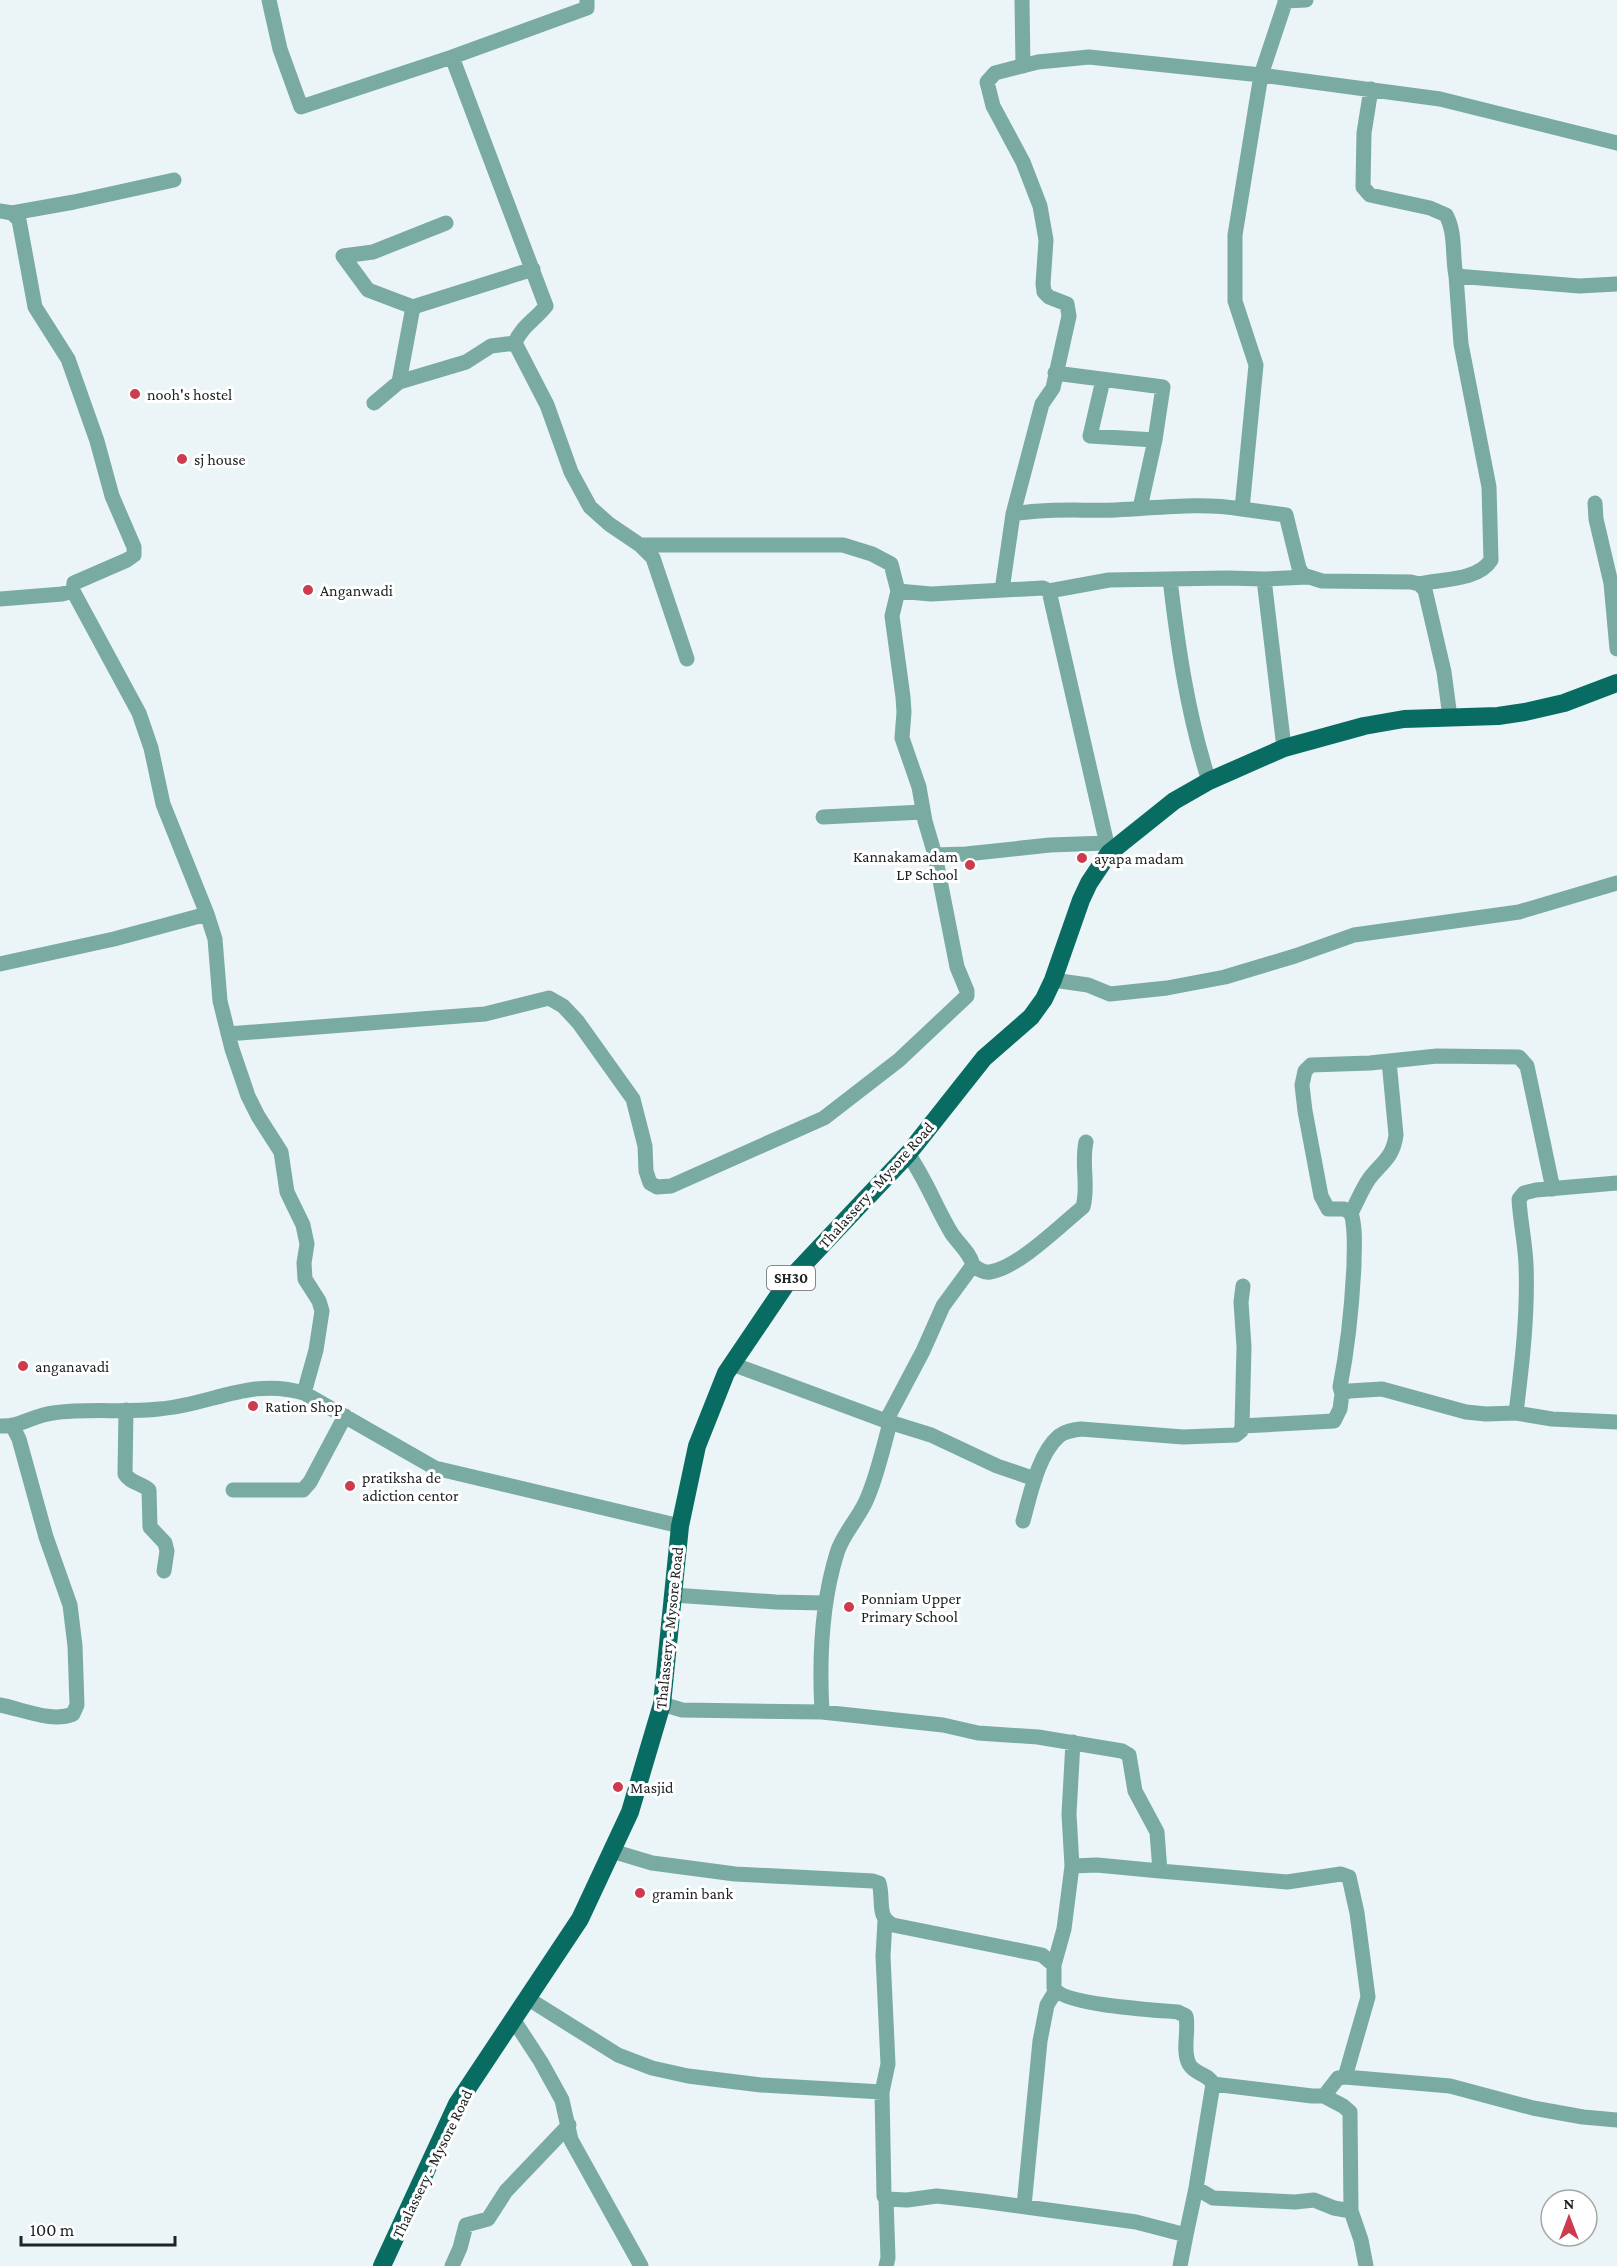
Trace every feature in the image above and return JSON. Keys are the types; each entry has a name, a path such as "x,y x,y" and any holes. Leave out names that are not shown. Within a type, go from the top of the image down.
{"main road":[{"name":"Thalassery - Mysore Road","path":"382,2266 457,2104 580,1919 630,1812 662,1704 680,1526 697,1446 726,1373 789,1280 908,1154 984,1058 1031,1017 1044,999 1053,980 1080,900 1108,848 1174,801 1209,782 1284,748 1364,726 1404,719 1498,716 1525,712 1564,703 1617,683"}],"street":[{"path":"269,0 280,49 301,107 453,57 587,8 587,0"},
{"path":"1022,0 1023,66"},
{"path":"1242,509 1256,365 1235,301 1235,235 1261,75 1286,0 1306,0"},
{"path":"453,57 546,306 538,317 518,335 514,343"},
{"path":"1002,590 1013,514 1042,404 1053,388 1069,315 1067,304 1049,297 1044,292 1046,240 1040,206 1023,162 993,106 987,82 995,73 1038,62 1089,57 1261,75 1440,99 1617,143"},
{"path":"1013,514 1193,504 1286,515 1299,568 1303,575 1322,581 1398,581 1419,584 1474,573 1487,567 1491,560 1489,487 1461,344 1452,231 1446,215 1430,208 1370,195 1363,188 1364,133 1371,90"},
{"path":"6,212 74,202 174,180"},
{"path":"6,212 20,220 35,308 68,359 97,441 112,496 134,547 134,555 74,583 73,591 139,713 151,748 163,804 215,939 220,1002 228,1034 248,1096 281,1152 287,1192 303,1225 307,1244 304,1263 305,1279 319,1301 322,1311 316,1350 304,1393"},
{"path":"446,223 373,252 343,256 368,290 413,307 534,269"},
{"path":"1456,276 1579,286 1617,284"},
{"path":"399,382 413,307"},
{"path":"374,403 399,382 466,362 491,346 514,343"},
{"path":"514,343 547,405 571,472 590,507 609,524 640,545 652,558 687,659"},
{"path":"1055,373 1163,387 1155,440 1140,508"},
{"path":"1103,380 1090,436 1155,440"},
{"path":"1595,503 1596,519 1611,583 1617,649"},
{"path":"228,1034 485,1014 549,998 563,1006 578,1022 633,1099 645,1146 646,1170 650,1183 657,1187 671,1186 824,1118 899,1060 964,1000 967,991 957,967 935,855 918,787 902,738 903,697 892,616 898,591 891,564 872,554 843,545 640,545"},
{"path":"898,591 930,594 1043,588 1049,591 1109,580 1308,577"},
{"path":"1170,579 1176,637 1194,737 1209,782"},
{"path":"1264,579 1284,748"},
{"path":"1419,584 1425,590 1429,603 1444,672 1450,717"},
{"path":"0,600 73,591"},
{"path":"935,855 1050,845 1108,848 1049,591"},
{"path":"823,817 923,812"},
{"path":"1053,980 1088,985 1110,994 1167,988 1225,977 1354,935 1519,912 1617,883"},
{"path":"0,964 114,939 207,914"},
{"path":"1351,1214 1344,1209 1328,1209 1321,1196 1302,1085 1305,1071 1311,1065 1437,1056 1519,1058 1527,1066 1553,1189"},
{"path":"1242,1426 1335,1421 1340,1409 1342,1394 1340,1387 1351,1319 1353,1287 1354,1249 1351,1214 1368,1180 1390,1156 1395,1147 1396,1135 1389,1060"},
{"path":"908,1154 973,1265 979,1270 990,1272 1019,1259 1083,1207 1086,1195 1083,1156 1086,1142"},
{"path":"1516,1413 1525,1337 1526,1298 1526,1264 1519,1199 1524,1193 1617,1183"},
{"path":"822,1712 820,1666 825,1603 837,1551 867,1500 898,1394 923,1351 943,1306 973,1265"},
{"path":"1023,1521 1035,1479 1048,1449 1060,1436 1070,1431 1081,1429 1183,1437 1236,1435 1241,1431 1244,1347 1241,1302 1243,1286"},
{"path":"732,1364 888,1422 931,1435 997,1466 1035,1479"},
{"path":"6,1426 51,1413 161,1409 263,1387 285,1387 304,1393 435,1468 680,1526"},
{"path":"1342,1394 1349,1391 1382,1389 1466,1412 1516,1413 1552,1419 1617,1422"},
{"path":"126,1410 125,1474 128,1479 144,1485 149,1490 150,1527 165,1543 167,1551 164,1571"},
{"path":"233,1490 303,1490 310,1482 345,1416"},
{"path":"0,1705 47,1716 67,1716 73,1713 77,1705 75,1646 70,1605 46,1537 25,1467 20,1439 6,1426"},
{"path":"673,1595 825,1603"},
{"path":"662,1704 682,1710 822,1712 943,1725 978,1733 1038,1737 1112,1749 1129,1755 1135,1791 1157,1832 1161,1871"},
{"path":"1024,2206 1040,2042 1047,2005 1055,1992 1054,1965 1064,1929 1072,1866 1069,1814 1073,1742"},
{"path":"612,1851 652,1863 735,1874 879,1883 882,1916 885,1921 883,1956 888,2064 882,2092 882,2169 886,2199 888,2258 886,2266"},
{"path":"1072,1866 1097,1865 1287,1882 1341,1874 1349,1877 1357,1913 1368,1996 1346,2077"},
{"path":"885,1921 903,1927 1042,1955 1054,1965"},
{"path":"1055,1992 1059,1995 1100,2004 1178,2012 1185,2016 1187,2023 1186,2055 1190,2066 1196,2072 1206,2075 1213,2084 1324,2096 1350,2112 1351,2211 1361,2240 1366,2266"},
{"path":"527,1998 618,2055 652,2068 688,2076 761,2085 882,2092"},
{"path":"513,2019 562,2100 571,2140 641,2266"},
{"path":"1324,2096 1338,2078 1346,2077 1450,2086 1533,2108 1617,2120"},
{"path":"1180,2266 1196,2188 1213,2084"},
{"path":"452,2266 466,2225 488,2219 506,2191 569,2125"},
{"path":"1196,2188 1213,2198 1294,2202 1314,2200 1334,2208 1351,2211"},
{"path":"886,2199 907,2200 937,2196 1024,2206 1136,2222 1186,2235"}],"place":[{"name":"nooh's hostel","path":"135,394"},
{"name":"sj house","path":"182,459"},
{"name":"Anganwadi","path":"308,590"},
{"name":"ayapa madam","path":"1082,858"},
{"name":"Kannakamadam LP School","path":"970,865"},
{"name":"anganavadi","path":"23,1366"},
{"name":"Ration Shop","path":"253,1406"},
{"name":"pratiksha de adiction centor","path":"350,1486"},
{"name":"Ponniam Upper Primary School","path":"849,1607"},
{"name":"Masjid","path":"618,1787"},
{"name":"gramin bank","path":"640,1893"}]}
